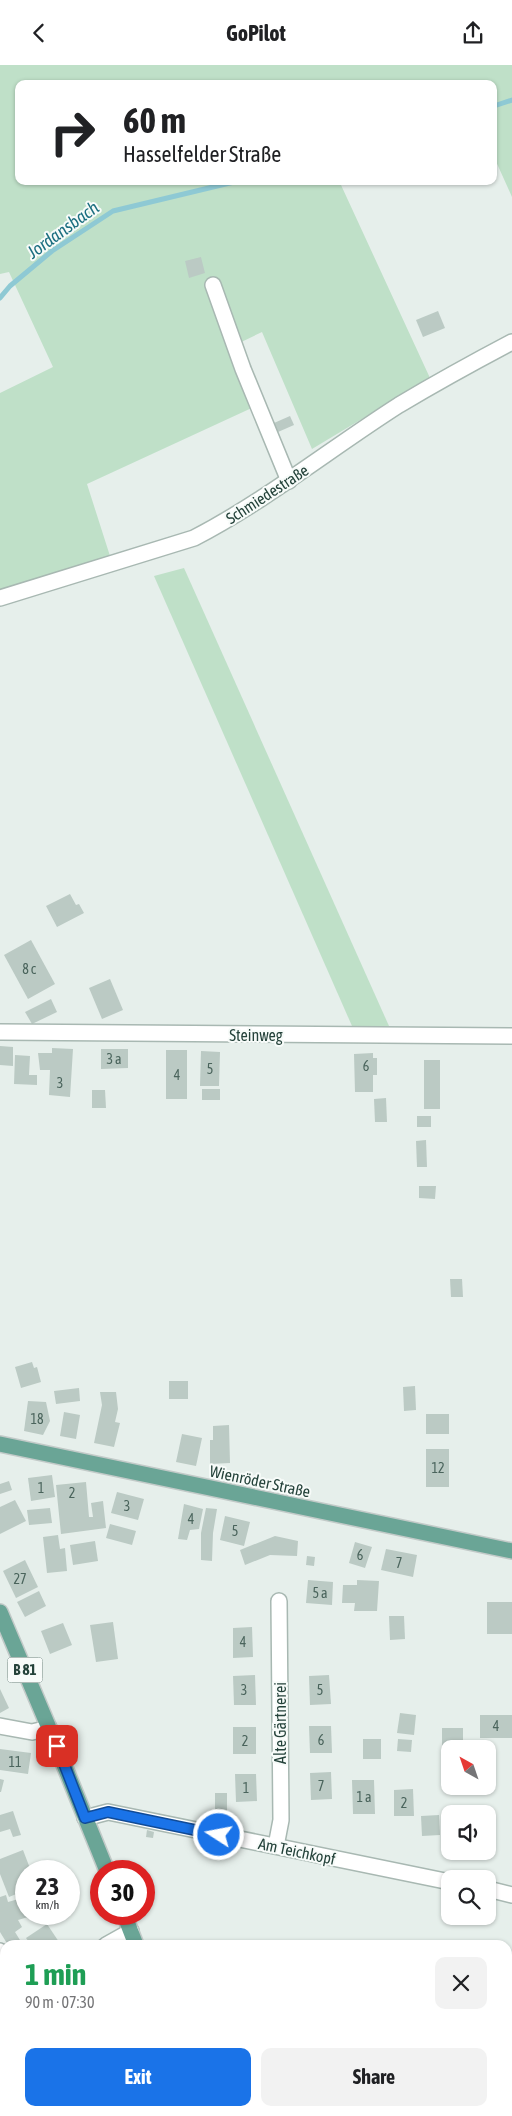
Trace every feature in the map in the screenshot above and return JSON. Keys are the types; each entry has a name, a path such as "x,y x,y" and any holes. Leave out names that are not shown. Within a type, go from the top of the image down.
{"main road":[{"name":"Wienröder Straße","path":"0,1444 512,1551"},
{"name":"B 81","path":"0,1612 102,1860"},
{"path":"128,1925 133,1938"}],"street":[{"path":"213,285 243,369 289,481"},
{"name":"Schmiedestraße","path":"0,598 194,538 219,525 289,481 399,405 512,342"},
{"name":"Steinweg","path":"0,1032 512,1036"},
{"name":"Alte Gärtnerei","path":"276,1846 281,1820 279,1601"},
{"path":"0,1726 32,1732 49,1728"},
{"name":"Am Teichkopf","path":"85,1818 108,1812 441,1880"},
{"path":"496,1891 512,1895"}],"green space":[{"path":"0,65 512,65 512,197 497,164 497,80 15,80 15,185 341,185 430,378 312,449 262,332 235,345 258,405 87,484 110,556 0,590 0,393 53,367 9,272 0,274"},
{"path":"184,568 389,1026 352,1026 154,576"}],"building":[{"path":"201,257 205,273 189,278 185,261"},
{"path":"438,311 445,328 423,337 416,320"},
{"path":"290,416 294,425 278,432 274,423"},
{"path":"70,894 76,905 79,904 84,913 57,927 46,906"},
{"path":"31,940 55,984 28,999 4,955"},
{"path":"110,979 123,1010 102,1019 89,988"},
{"path":"51,999 57,1012 32,1024 25,1012"},
{"path":"0,1046 13,1047 13,1066 0,1065"},
{"path":"52,1048 73,1049 70,1097 49,1095 50,1070 40,1070 38,1053 52,1053"},
{"path":"101,1049 128,1049 128,1068 101,1069"},
{"path":"166,1050 187,1050 187,1099 166,1099"},
{"path":"201,1051 220,1052 219,1086 200,1086"},
{"path":"373,1053 373,1058 377,1058 377,1075 373,1075 373,1092 355,1092 354,1054"},
{"path":"15,1055 30,1056 29,1075 37,1075 37,1085 14,1084"},
{"path":"424,1060 440,1060 440,1109 424,1109"},
{"path":"202,1089 220,1089 220,1100 202,1100"},
{"path":"92,1090 105,1090 106,1108 92,1108"},
{"path":"386,1098 387,1122 375,1122 374,1099"},
{"path":"417,1116 431,1116 431,1127 417,1127"},
{"path":"426,1140 427,1167 417,1167 416,1141"},
{"path":"419,1186 436,1186 435,1199 419,1198"},
{"path":"450,1279 462,1279 463,1297 451,1297"},
{"path":"32,1362 34,1368 37,1367 41,1382 21,1388 15,1367"},
{"path":"169,1381 188,1381 188,1399 169,1399"},
{"path":"415,1386 416,1410 404,1411 403,1387"},
{"path":"79,1388 80,1401 56,1404 54,1391"},
{"path":"100,1392 116,1392 118,1409 115,1422 120,1423 114,1447 94,1443 102,1405"},
{"path":"28,1401 46,1402 50,1421 43,1435 24,1431"},
{"path":"64,1412 80,1415 76,1439 60,1436"},
{"path":"426,1414 449,1414 449,1434 426,1434"},
{"path":"229,1425 230,1463 210,1464 210,1440 213,1440 213,1426"},
{"path":"182,1434 202,1438 196,1466 176,1462"},
{"path":"426,1449 449,1449 449,1487 426,1487"},
{"path":"52,1475 55,1497 31,1501 28,1478"},
{"path":"9,1481 12,1490 0,1494 0,1484"},
{"path":"86,1482 89,1517 93,1517 91,1503 103,1501 106,1528 61,1534 56,1485"},
{"path":"117,1492 144,1499 138,1520 111,1513"},
{"path":"15,1500 26,1521 0,1534 0,1507"},
{"path":"184,1504 203,1509 199,1529 190,1530 187,1540 178,1539"},
{"path":"50,1508 52,1523 29,1525 27,1510"},
{"path":"206,1508 217,1509 213,1533 212,1561 201,1560 201,1533"},
{"path":"225,1516 250,1522 244,1546 220,1540"},
{"path":"110,1524 136,1531 132,1545 106,1538"},
{"path":"58,1535 60,1549 65,1548 67,1571 47,1573 43,1537"},
{"path":"275,1536 298,1541 297,1556 270,1555 245,1565 240,1550"},
{"path":"95,1541 98,1561 73,1565 70,1545"},
{"path":"355,1542 372,1547 365,1568 349,1563"},
{"path":"386,1549 417,1555 413,1577 381,1570"},
{"path":"307,1556 315,1557 314,1566 306,1565"},
{"path":"25,1560 38,1587 16,1598 3,1571"},
{"path":"308,1580 333,1582 332,1605 306,1603"},
{"path":"357,1580 379,1581 377,1611 354,1611 355,1603 342,1603 343,1585 357,1585"},
{"path":"39,1591 46,1606 25,1617 17,1602"},
{"path":"487,1602 512,1602 512,1634 487,1634"},
{"path":"389,1616 404,1616 405,1639 390,1640"},
{"path":"113,1622 118,1659 96,1662 90,1625"},
{"path":"63,1623 72,1645 50,1654 41,1631"},
{"path":"252,1627 253,1657 233,1658 233,1628"},
{"path":"255,1675 256,1705 234,1705 233,1676"},
{"path":"329,1675 331,1704 310,1705 309,1676"},
{"path":"0,1689 9,1708 0,1713"},
{"path":"400,1713 416,1715 414,1735 397,1733"},
{"path":"480,1715 512,1715 512,1738 480,1738"},
{"path":"309,1726 331,1726 332,1753 310,1753"},
{"path":"233,1727 256,1727 256,1754 233,1754"},
{"path":"442,1728 463,1728 463,1740 442,1740"},
{"path":"363,1739 381,1739 381,1759 363,1759"},
{"path":"398,1739 412,1740 411,1752 397,1751"},
{"path":"0,1749 31,1753 28,1774 0,1770"},
{"path":"331,1772 332,1799 311,1800 310,1773"},
{"path":"235,1774 256,1774 257,1801 236,1802"},
{"path":"0,1779 4,1780 1,1792 0,1792"},
{"path":"352,1780 374,1780 375,1814 353,1814"},
{"path":"413,1789 414,1816 394,1816 394,1790"},
{"path":"215,1793 227,1793 227,1811 215,1811"},
{"path":"13,1811 21,1835 13,1837 10,1829 0,1832 0,1815"},
{"path":"439,1815 440,1835 422,1836 421,1816"},
{"path":"147,1830 154,1832 153,1838 146,1837"},
{"path":"23,1850 27,1860 15,1860 15,1895 9,1897 0,1874 0,1859"},
{"path":"6,1895 8,1902 15,1900 15,1925 21,1925 22,1927 15,1932 20,1940 5,1940 0,1932 0,1897"},
{"path":"48,1925 58,1940 27,1940 26,1938"}],"waterway":[{"name":"Jordansbach","path":"497,105 512,100"},
{"name":"Jordansbach","path":"0,298 10,286 52,251 113,211 221,185"}],"route":[{"path":"57,1746 85,1818 108,1812 219,1835"}]}
